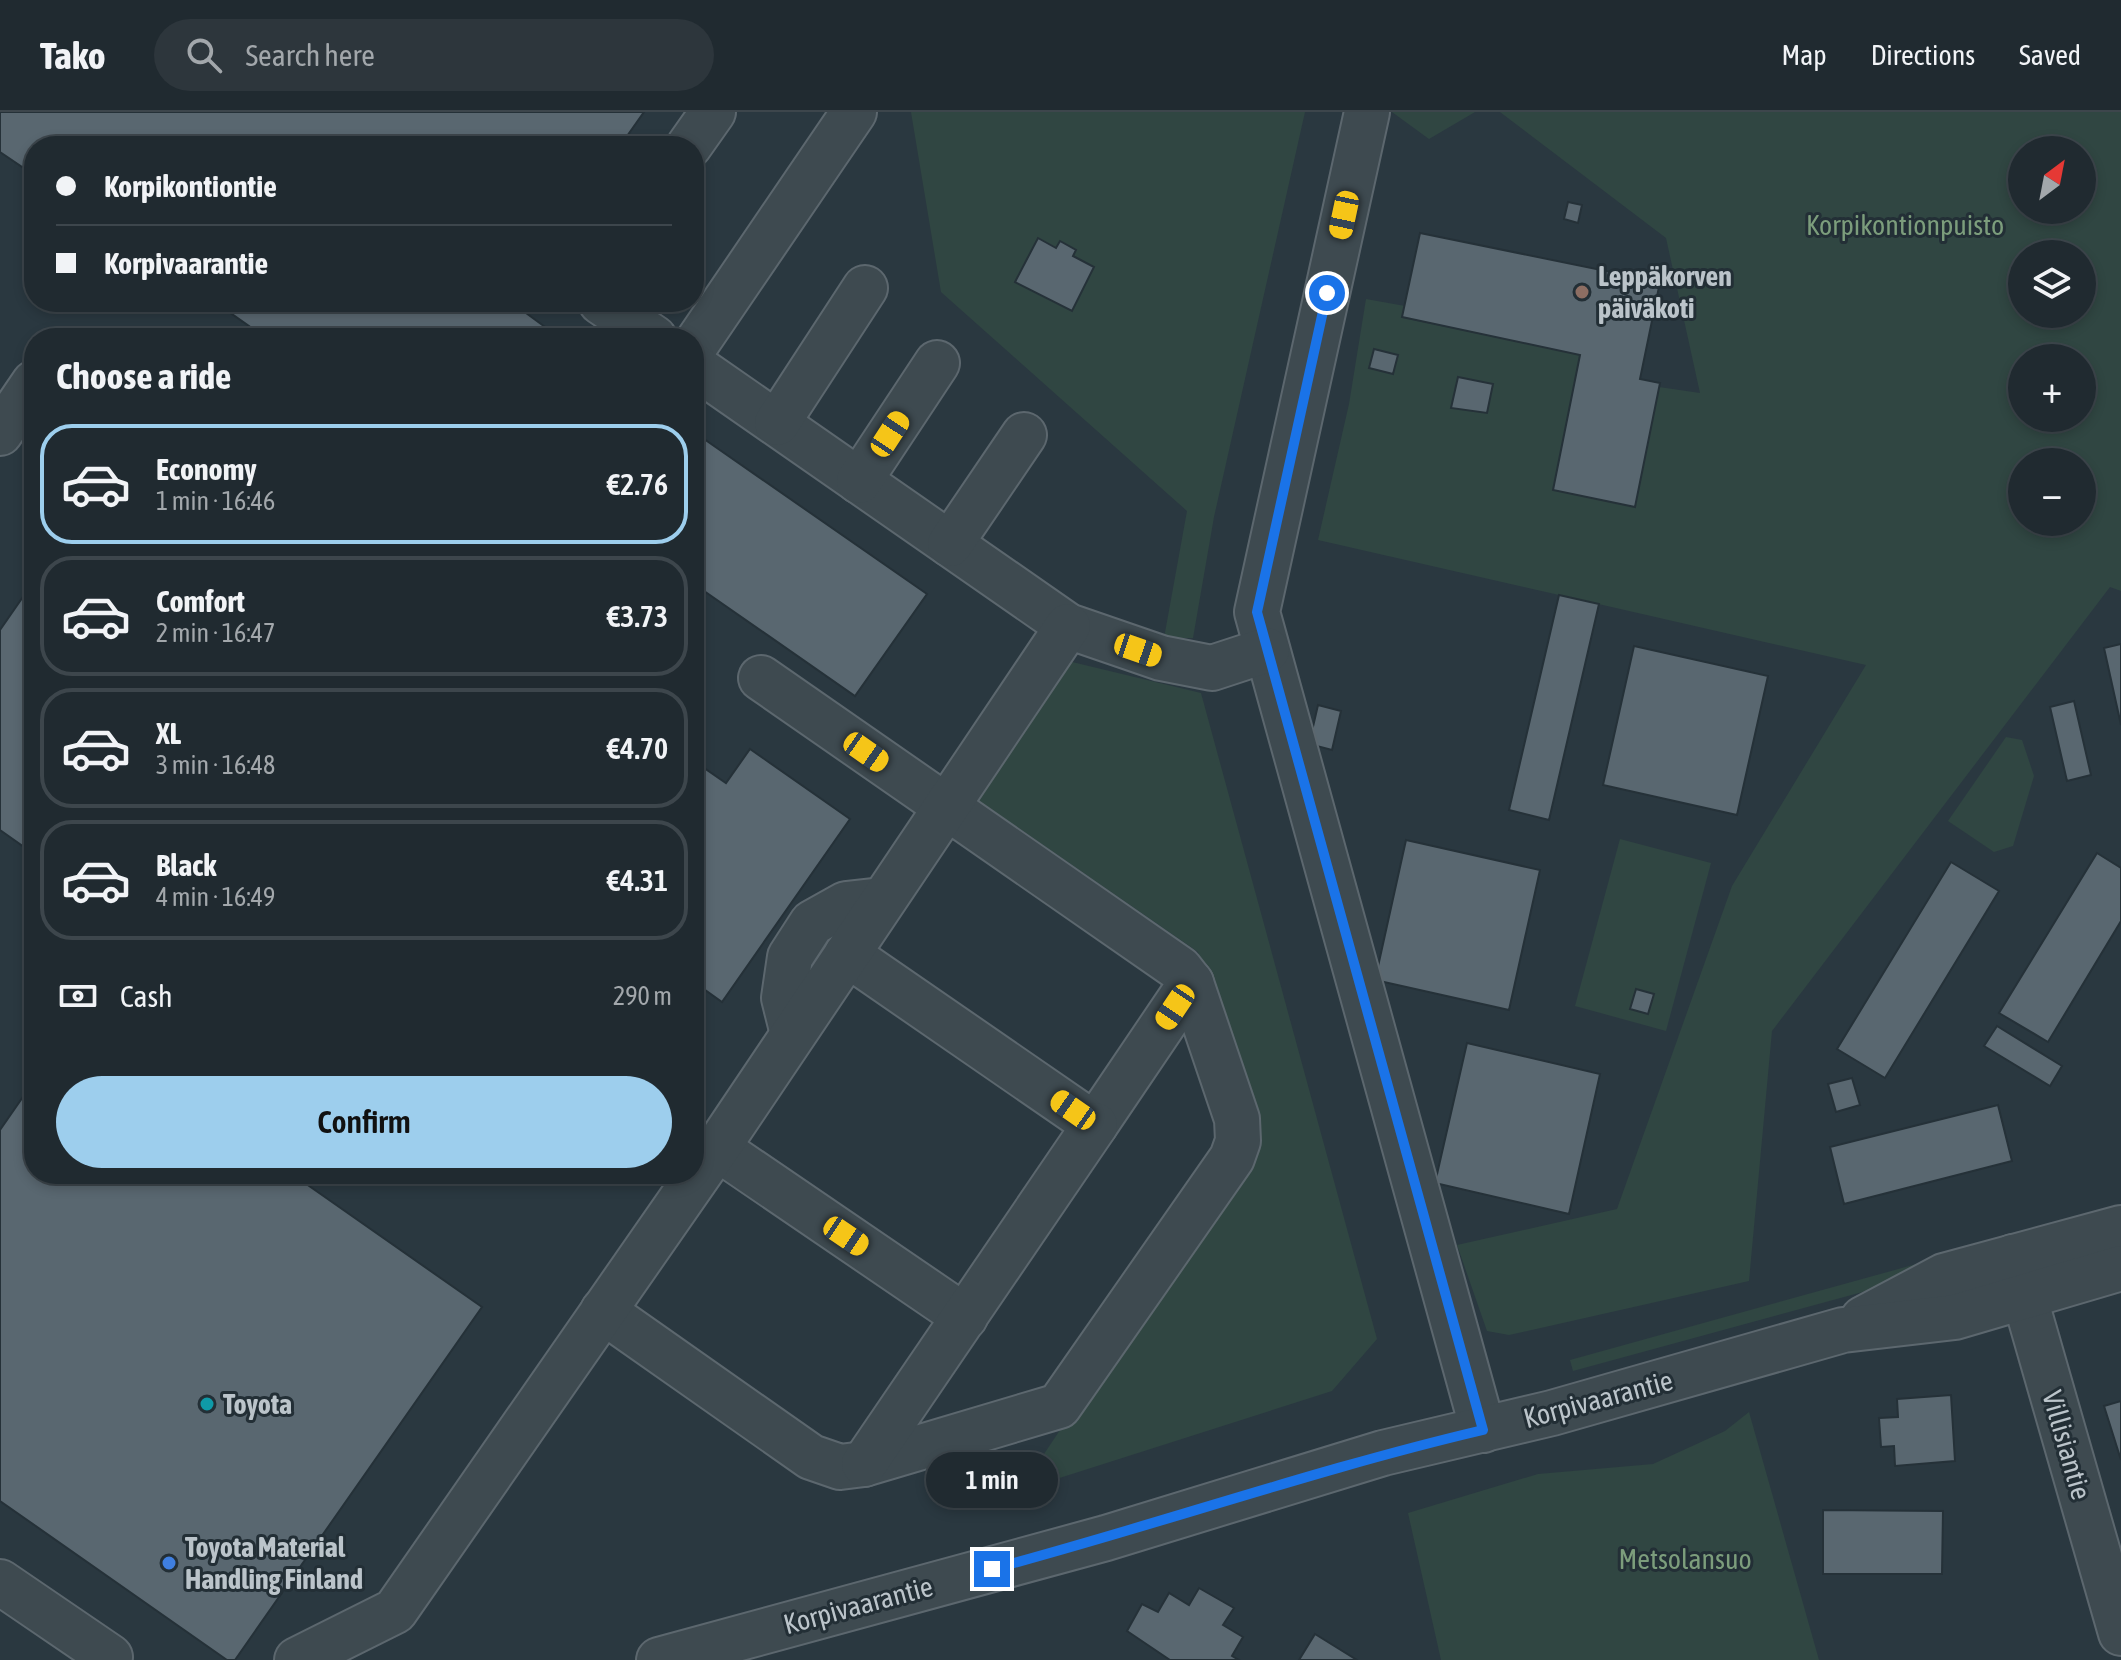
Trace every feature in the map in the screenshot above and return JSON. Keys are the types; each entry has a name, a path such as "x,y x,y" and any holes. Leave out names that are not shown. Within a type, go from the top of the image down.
{"street":[{"path":"696,136 713,112"},
{"path":"704,332 854,112"},
{"path":"1367,112 1257,612 1483,1430"},
{"path":"777,423 865,288"},
{"path":"616,312 639,328"},
{"path":"859,481 937,363"},
{"path":"704,373 1068,626 1161,658 1212,668 1267,650"},
{"path":"0,433 24,398"},
{"path":"950,544 1024,435"},
{"path":"704,1167 1068,626"},
{"path":"603,1311 811,1457 840,1467 864,1464 1059,1406 1232,1158 1238,1141 1237,1119 1191,983 1167,957 761,678"},
{"path":"793,1034 784,998 790,957 812,923 846,904 882,900"},
{"path":"847,954 1095,1125"},
{"path":"864,1464 1191,983"},
{"path":"717,1148 965,1317"},
{"path":"297,1660 395,1611 692,1184"},
{"name":"Korpivaarantie","path":"2018,1276 2121,1228"},
{"name":"Korpivaarantie","path":"683,1657 1106,1538 1383,1453 1483,1430 1843,1330 1944,1276 2018,1276 2121,1268"},
{"name":"Villisiantie","path":"2018,1276 2121,1633"},
{"path":"0,1582 110,1657 108,1660"}],"green space":[{"path":"911,112 1305,112 1214,517 1193,638 1164,638 1187,511 941,292"},
{"path":"1392,112 1475,112 1429,139"},
{"name":"Korpikontionpuisto","path":"1500,112 2121,112 2121,591 2110,587 1772,1031 1749,1281 1509,1335 1487,1331 1457,1245 1617,1209 1732,886 1866,665 1318,540 1349,404 1366,299 1405,306 1403,318 1580,355 1553,489 1659,387 1700,393 1666,238"},
{"path":"1068,661 1201,693 1377,1339 1332,1391 1047,1482 1036,1466 1255,1138 1198,952 972,796"},
{"path":"2006,737 2022,740 2034,776 2013,846 1994,852 1948,821"},
{"path":"1620,839 1711,863 1666,1031 1575,1006"},
{"path":"1920,1263 1925,1275 1573,1371 1570,1360"},
{"name":"Metsolansuo","path":"1749,1412 1819,1660 1441,1660 1408,1513 1538,1474 1653,1464 1725,1431"}],"building":[{"path":"0,112 644,112 627,136 24,136 24,168 0,152"},
{"path":"1568,202 1582,205 1578,223 1564,219"},
{"path":"1420,233 1660,282 1640,379 1660,383 1635,507 1553,490 1580,355 1402,317"},
{"path":"1038,238 1056,248 1060,241 1076,250 1073,256 1094,267 1072,311 1015,282"},
{"path":"229,312 525,312 546,328 252,328"},
{"path":"1374,349 1398,355 1393,374 1369,368"},
{"path":"1458,377 1493,384 1487,413 1451,408"},
{"path":"704,439 927,594 855,696 704,591"},
{"path":"24,595 24,847 0,830 0,630"},
{"path":"1559,595 1599,604 1549,820 1509,810"},
{"path":"2121,644 2121,725 2104,648"},
{"path":"1634,646 1768,676 1737,815 1603,785"},
{"path":"2074,701 2091,775 2067,781 2050,707"},
{"path":"1318,705 1341,711 1332,750 1309,744"},
{"path":"750,749 850,819 722,1002 704,989 704,768 726,783"},
{"path":"1406,840 1540,870 1509,1010 1375,980"},
{"path":"2097,853 2121,868 2121,921 2048,1042 1999,1013"},
{"path":"1951,862 1999,891 1885,1078 1837,1049"},
{"path":"1636,989 1654,994 1648,1014 1630,1009"},
{"path":"1997,1026 2062,1066 2050,1086 1984,1046"},
{"path":"1467,1043 1600,1074 1569,1214 1435,1183"},
{"path":"1852,1078 1860,1105 1836,1112 1828,1084"},
{"name":"Toyota","path":"24,1095 24,1184 306,1184 482,1307 235,1660 227,1660 0,1501 0,1130"},
{"path":"1998,1105 2012,1161 1844,1204 1830,1147"},
{"path":"1951,1395 1955,1461 1895,1466 1894,1446 1881,1447 1879,1418 1898,1417 1897,1399"},
{"path":"2121,1401 2121,1460 2104,1406"},
{"path":"1823,1510 1943,1511 1942,1574 1823,1574"},
{"path":"1199,1588 1234,1608 1223,1625 1243,1637 1232,1656 1239,1660 1170,1660 1127,1631 1142,1604 1158,1612 1169,1593 1189,1605"},
{"path":"1315,1634 1357,1660 1299,1660"}],"place":[{"name":"Leppäkorven päiväkoti","path":"1582,292"},
{"name":"Toyota","path":"207,1404"},
{"name":"Toyota Material Handling Finland","path":"169,1563"}],"route":[{"path":"992,1569 1106,1538 1383,1453 1483,1430 1257,612 1327,293"}]}
